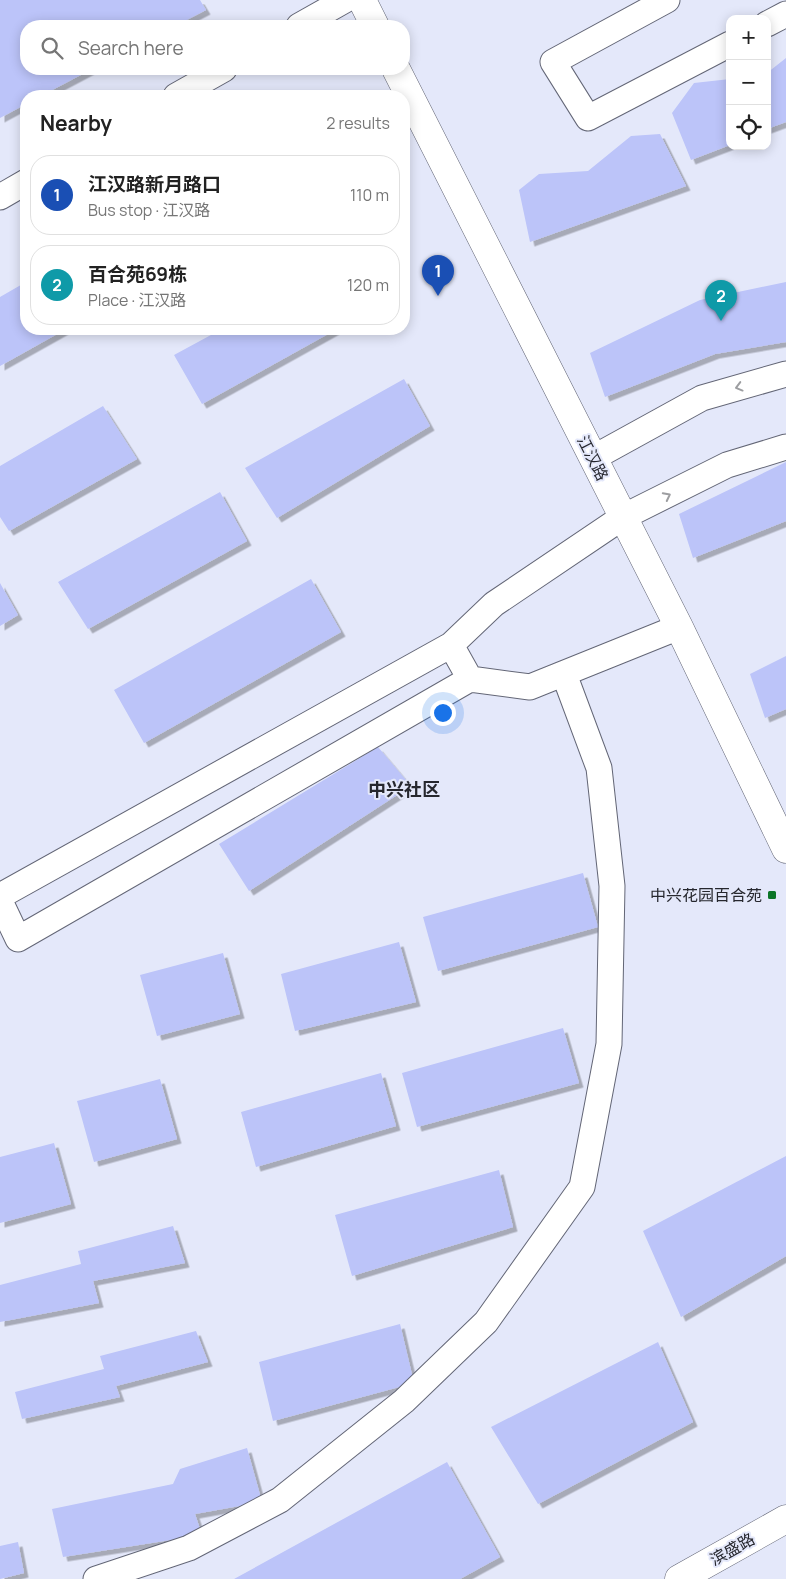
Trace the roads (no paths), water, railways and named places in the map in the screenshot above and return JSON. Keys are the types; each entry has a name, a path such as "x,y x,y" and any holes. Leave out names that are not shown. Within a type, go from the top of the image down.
{"street":[{"path":"310,20 345,0"},
{"path":"362,0 372,20"},
{"path":"668,0 553,62 588,118 726,46"},
{"path":"771,22 786,14"},
{"path":"187,90 213,75"},
{"name":"江汉路","path":"399,75 407,90"},
{"name":"江汉路","path":"410,97 679,627 786,848"},
{"path":"0,197 20,185"},
{"path":"593,458 702,398 786,374"},
{"path":"0,896 451,645 494,604 623,518 727,465 786,447"},
{"path":"0,901 18,939 470,679 530,687 679,627"},
{"path":"451,645 470,679"},
{"path":"96,1579 189,1548 280,1500 404,1401 486,1322 582,1187 609,1044 612,886 599,768 564,674"},
{"name":"滨盛路","path":"679,1579 786,1519"}],"place":[{"name":"江汉路新月路口","path":"438,296"},
{"name":"百合苑69栋","path":"721,321"},
{"name":"中兴花园百合苑","path":"772,895"}],"district":[{"name":"中兴社区","path":"404,789"}]}
